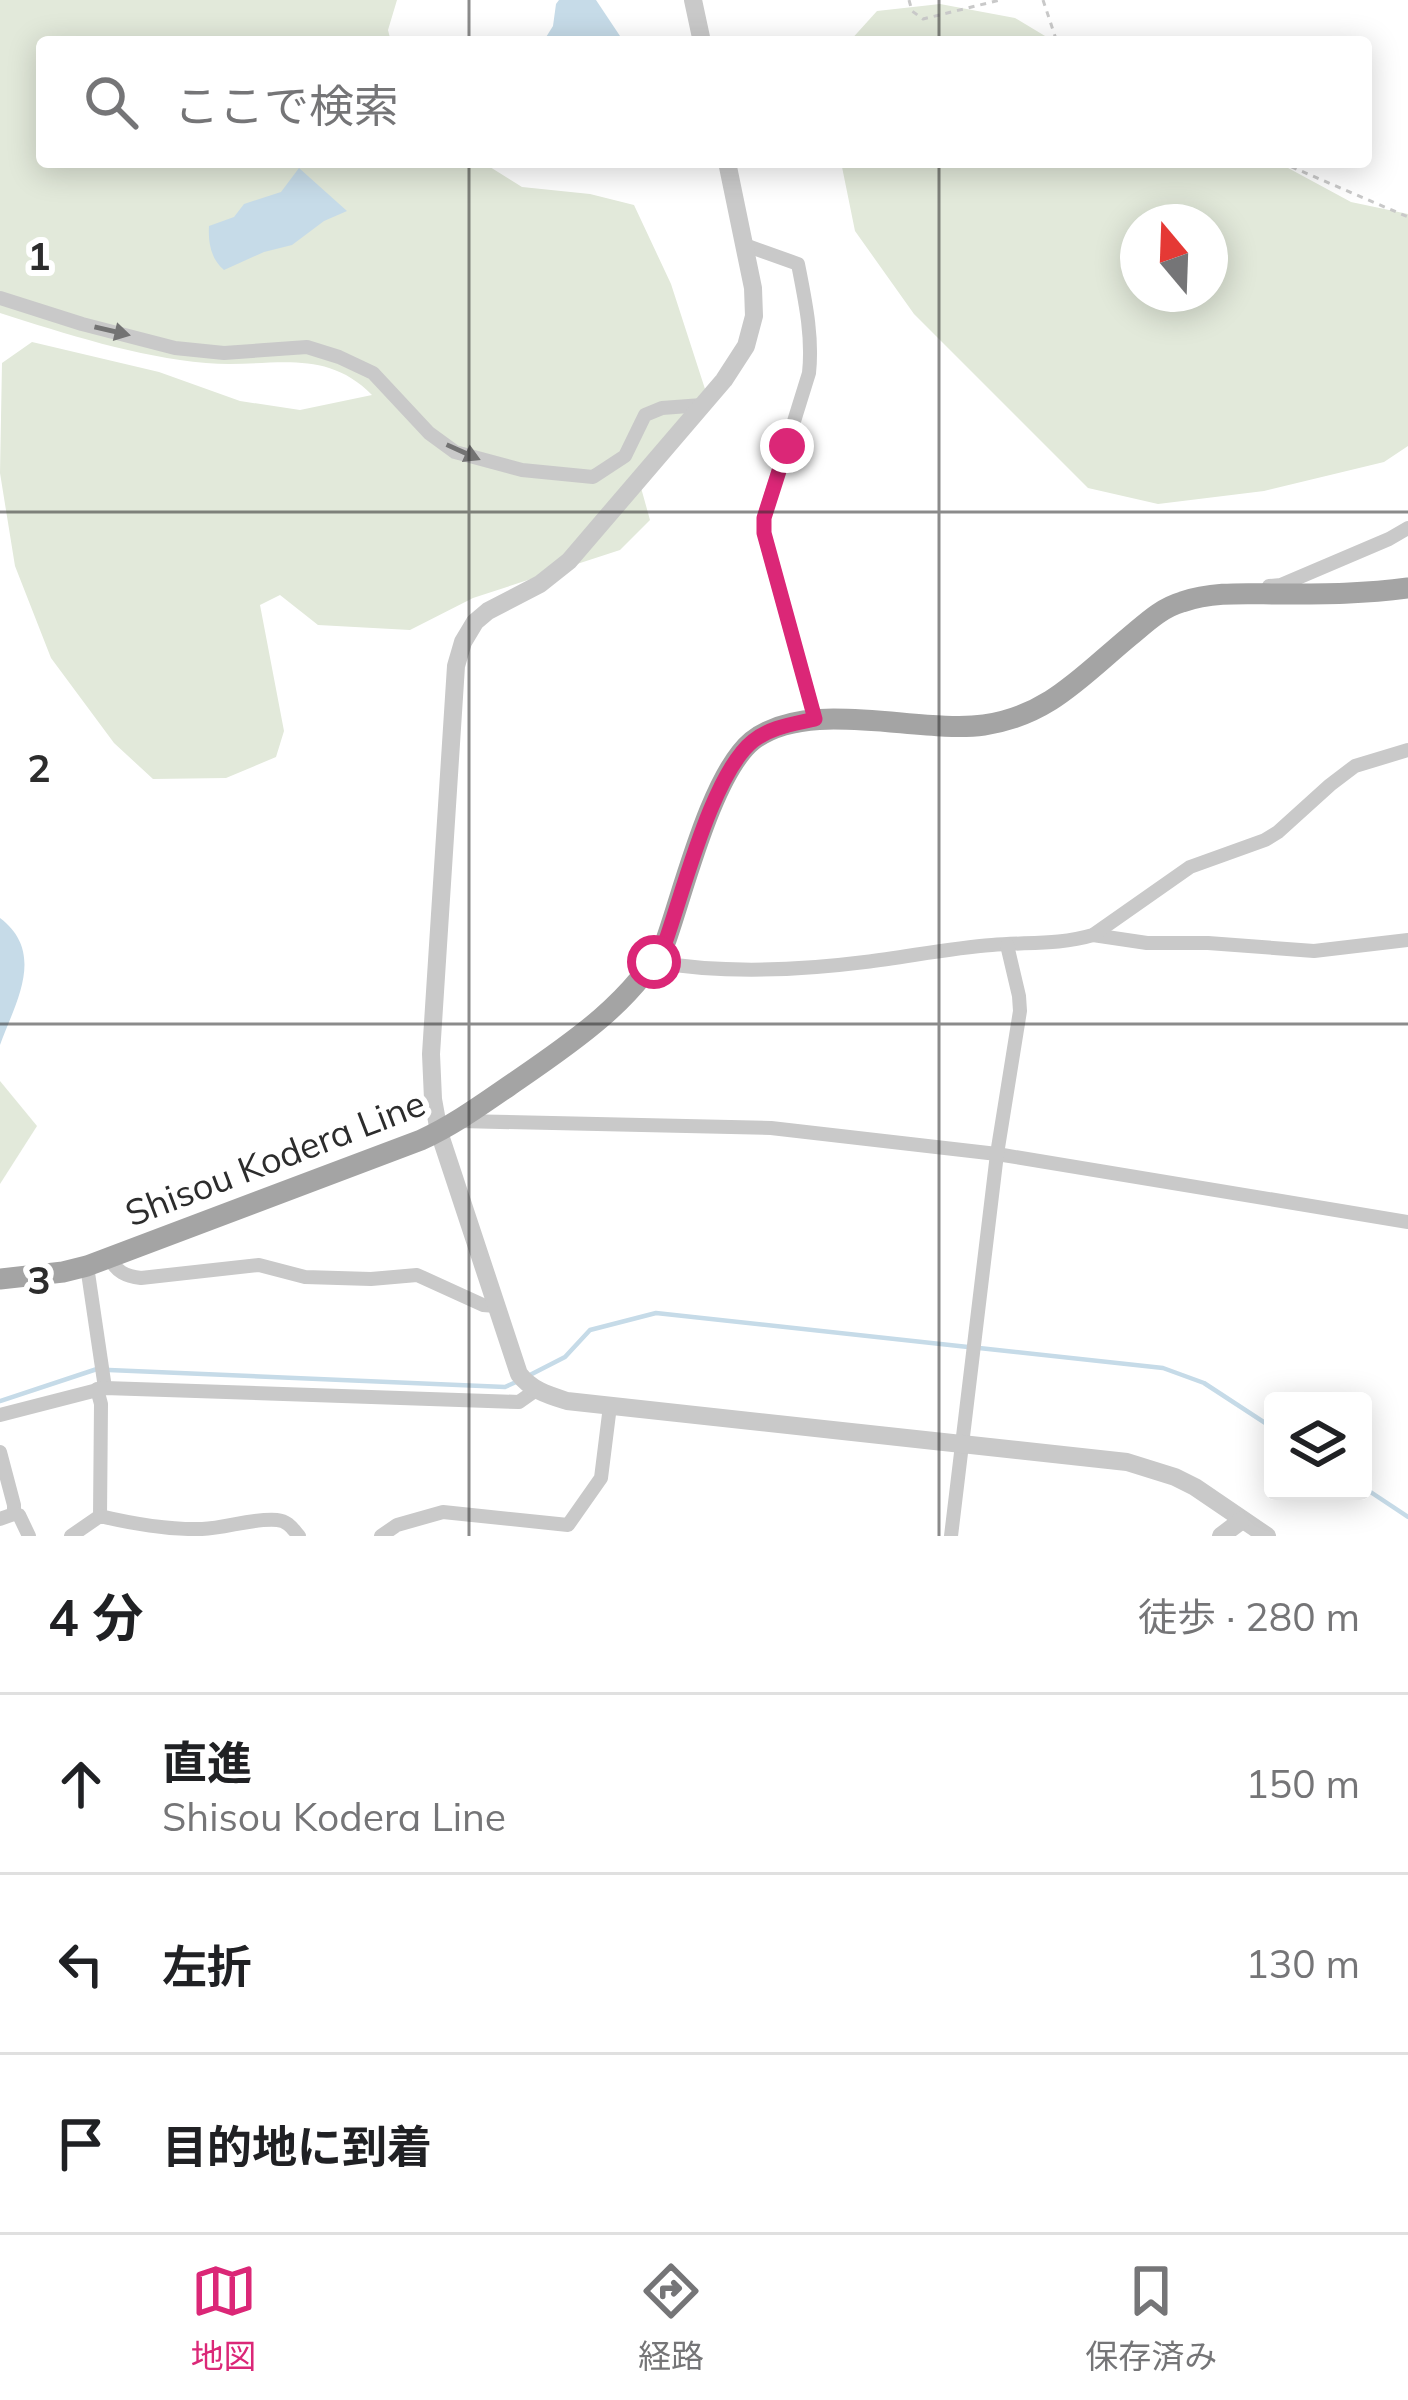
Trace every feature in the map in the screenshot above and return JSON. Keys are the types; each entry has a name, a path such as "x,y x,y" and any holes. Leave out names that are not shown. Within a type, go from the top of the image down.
{"main road":[{"name":"Shisou Kodera Line","path":"0,1280 87,1266 448,1126 579,1037 654,962 716,795 737,756 766,733 815,719 946,726 1011,720 1038,710 1066,691 1157,613 1180,602 1214,594 1372,593 1408,588"}],"street":[{"path":"693,0 701,36"},
{"path":"729,168 753,288 754,316 746,346 724,380 569,562 475,622 456,667 431,1054 433,1099 448,1126 496,1306 528,1382 567,1401 1127,1462 1195,1487 1267,1536"},
{"path":"745,244 798,264 807,315 809,373 764,518 764,533 815,719"},
{"path":"0,298 175,347 224,353 308,347 373,374 429,433 455,452 522,470 593,477 625,456 646,415 662,408 702,405"},
{"path":"1214,594 1281,585 1408,528"},
{"path":"654,962 694,969 793,969 1007,945 1061,944 1093,935 1190,867 1278,832 1355,766 1408,750"},
{"path":"1093,935 1147,944 1314,951 1408,940"},
{"path":"952,1536 997,1154 1019,1011 1007,945"},
{"path":"448,1126 742,1125 997,1154 1408,1222"},
{"path":"109,1258 127,1276 141,1278 260,1265 305,1277 417,1276 483,1305 496,1306"},
{"path":"87,1266 101,1360 100,1516"},
{"path":"0,1414 102,1385 519,1402 528,1382"},
{"path":"381,1536 397,1525 443,1512 563,1530 601,1478 610,1406"},
{"path":"0,1452 14,1505 7,1516"},
{"path":"7,1516 19,1515 29,1536"},
{"path":"71,1536 100,1516 146,1526 205,1529 278,1520 288,1523 299,1536"},
{"path":"1222,1536 1242,1520"}],"path":[{"path":"909,0 923,19 1000,0"},
{"path":"1043,0 1055,36"},
{"path":"1294,168 1408,217"}],"green space":[{"path":"0,0 397,0 390,36 36,36 36,168 492,168 522,187 590,194 634,205 671,284 705,389 638,477 650,520 620,550 473,598 410,630 318,625 280,595 260,605 284,731 276,757 226,778 153,779 114,743 51,658 15,566 0,473 2,363 32,342 159,372 240,401 300,410 372,395 353,380 314,364 229,364 154,356 0,313"},
{"path":"940,4 1015,18 1045,36 854,36 877,11"},
{"path":"842,168 1288,168 1351,202 1408,214 1408,446 1384,462 1264,491 1158,504 1088,488 914,314 855,231"},
{"path":"0,1081 37,1126 0,1184"}],"water":[{"path":"559,0 596,0 620,36 547,36"},
{"path":"299,168 347,211 292,245 224,270 211,250 209,226 234,217 244,204 281,192"},
{"path":"0,918 22,946 24,962 19,995 0,1045"}],"waterway":[{"path":"526,1377 565,1357 590,1330 656,1313 968,1347"},
{"path":"979,1348 1163,1368 1204,1383 1264,1422"},
{"path":"0,1401 97,1369"},
{"path":"109,1370 505,1387 516,1382"},
{"path":"1372,1493 1408,1517"}],"route":[{"path":"654,962 716,795 737,756 755,739 778,728 815,719 764,533 764,518 787,446"}]}
